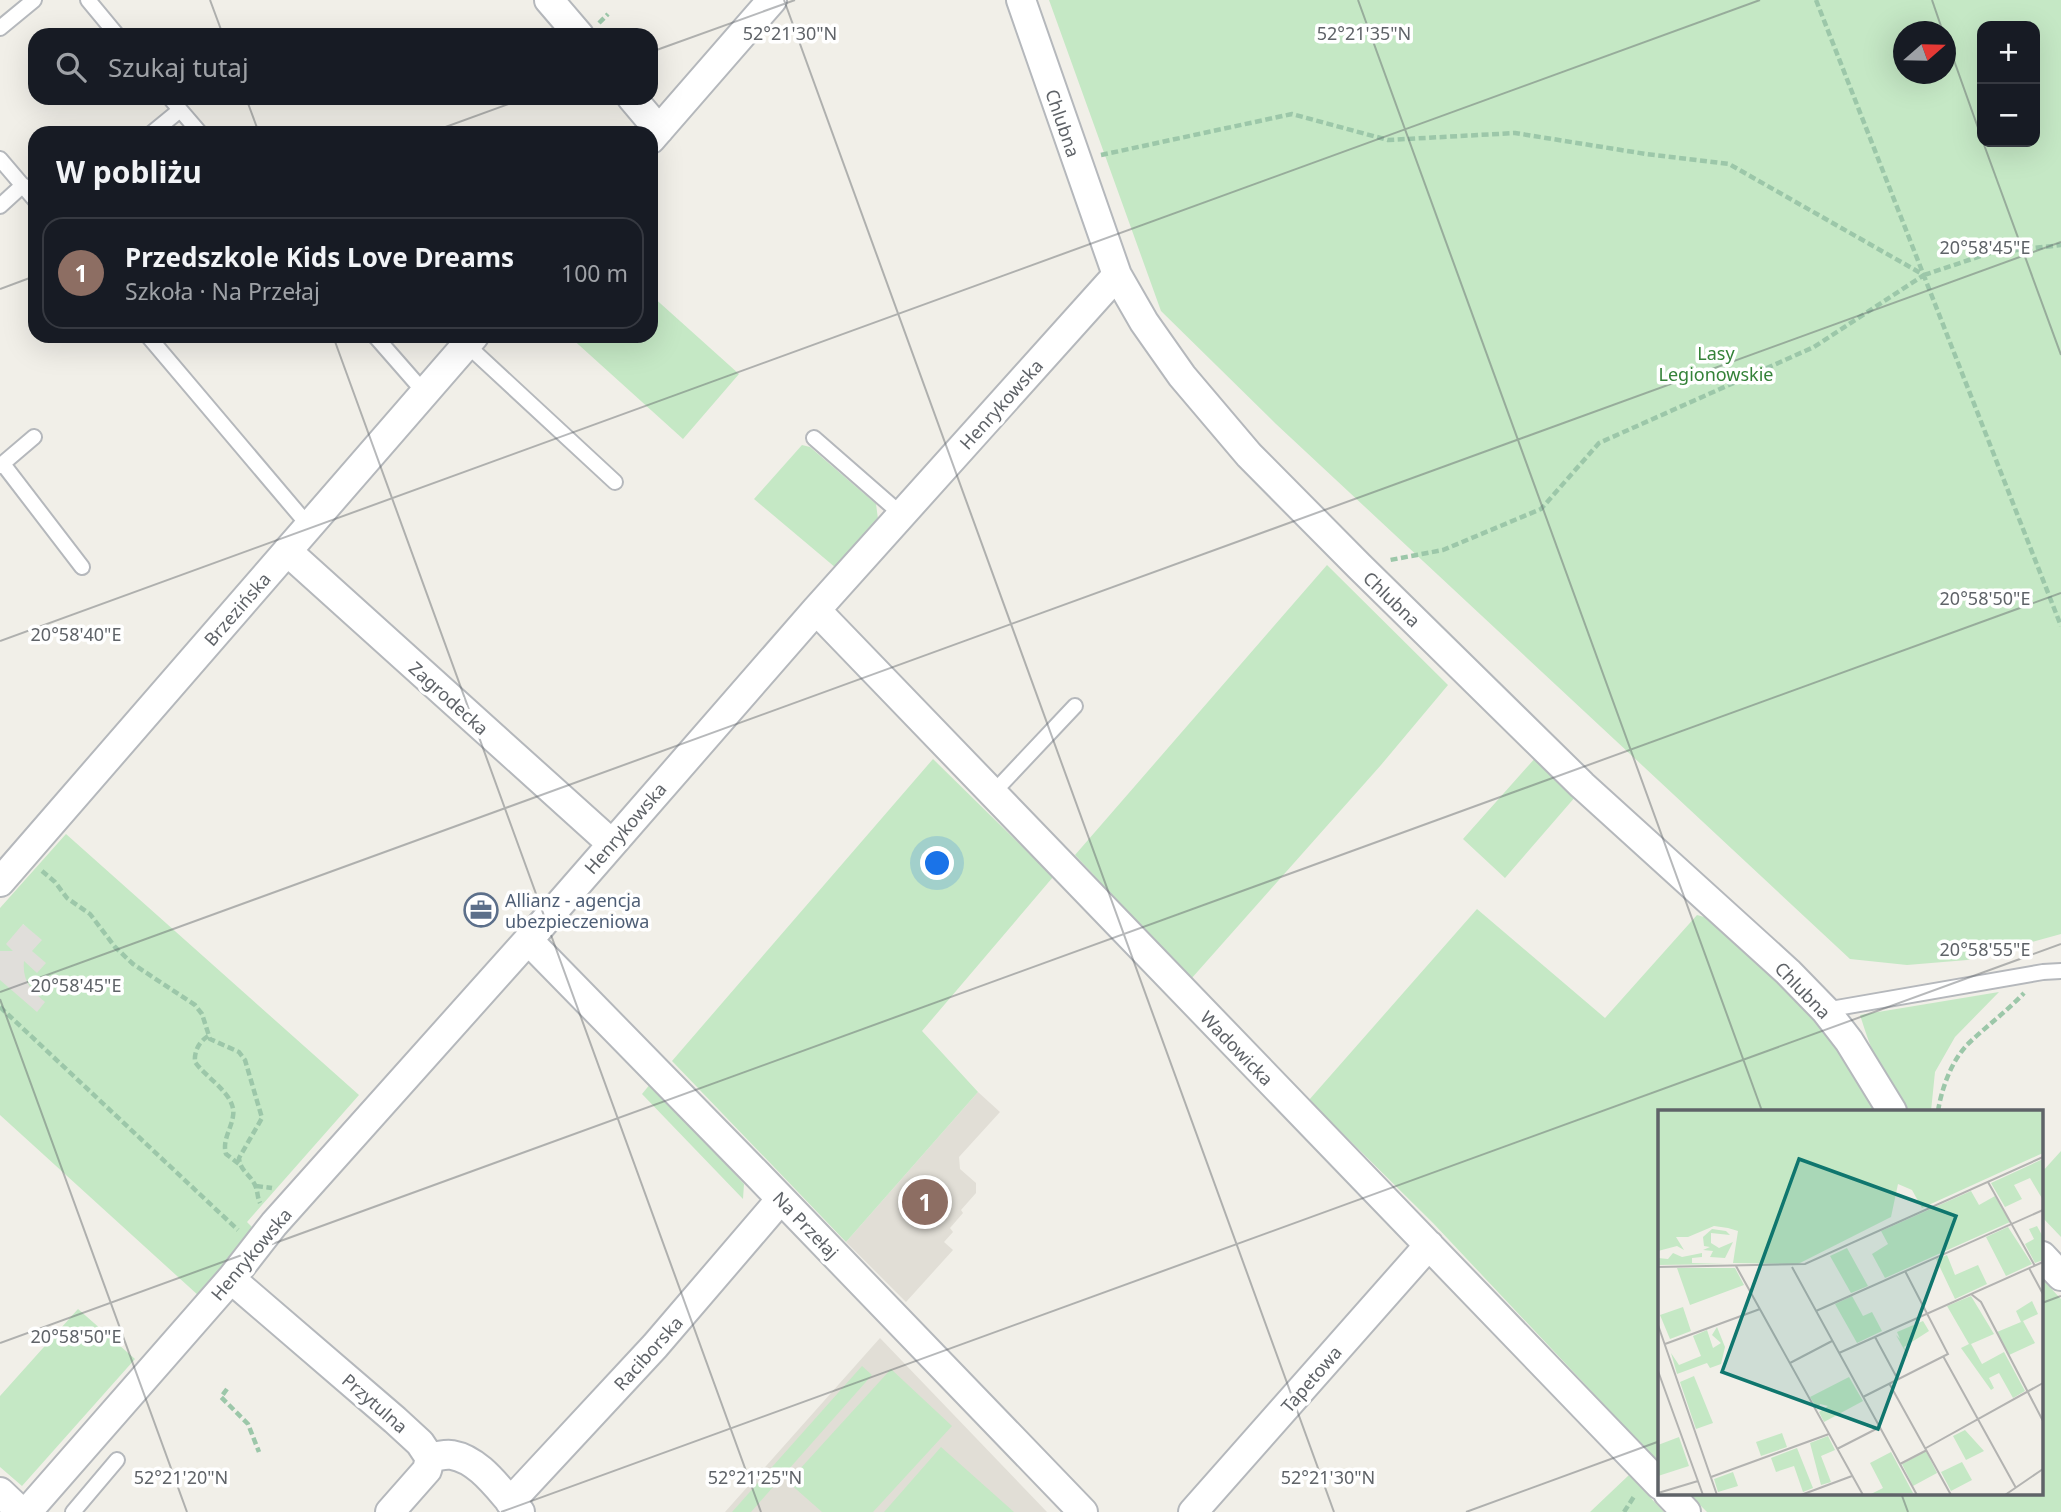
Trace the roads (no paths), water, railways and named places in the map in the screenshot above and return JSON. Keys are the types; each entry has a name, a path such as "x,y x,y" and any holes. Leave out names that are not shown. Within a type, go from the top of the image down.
{"street":[{"path":"549,0 588,28"},
{"path":"658,132 772,0"},
{"name":"Chlubna","path":"1021,0 1117,275 1144,322 1182,376 1249,455 1359,566 1582,785 1788,972 1825,1010 1849,1041 1891,1110"},
{"path":"636,105 649,126"},
{"name":"Henrykowska","path":"27,1512 231,1279 274,1224 528,940 901,514 1117,275"},
{"name":"Brzezińska","path":"0,881 467,343"},
{"name":"Zagrodecka","path":"287,551 612,844"},
{"name":"Wadowicka","path":"816,610 1658,1483"},
{"name":"Na Przełaj","path":"528,940 1083,1512"},
{"name":"Raciborska","path":"515,1507 781,1199"},
{"name":"Tapetowa","path":"1193,1512 1429,1245"},
{"path":"2044,1258 2061,1276"},
{"name":"Przytulna","path":"231,1279 395,1420 420,1443 430,1458"},
{"path":"390,1512 427,1470 430,1458 449,1454 463,1458 477,1467 515,1507"},
{"path":"0,1492 21,1512"},
{"path":"1669,1494 1686,1512"}],"lane":[{"path":"0,28 34,0"},
{"path":"88,0 111,28"},
{"path":"176,105 194,126"},
{"path":"161,126 180,110"},
{"path":"0,159 28,191"},
{"path":"0,206 23,185"},
{"path":"154,343 307,525"},
{"path":"381,343 424,392"},
{"path":"473,343 615,482"},
{"path":"34,437 1,465 82,567"},
{"path":"814,438 901,514"},
{"path":"992,794 1075,706"},
{"path":"1825,1010 2061,971"},
{"path":"73,1512 117,1460"}],"place":[{"name":"Allianz - agencja ubezpieczeniowa","path":"481,910"},
{"name":"Przedszkole Kids Love Dreams","path":"925,1202"}],"park label":[{"name":"Lasy Legionowskie","path":"1716,363"}]}
